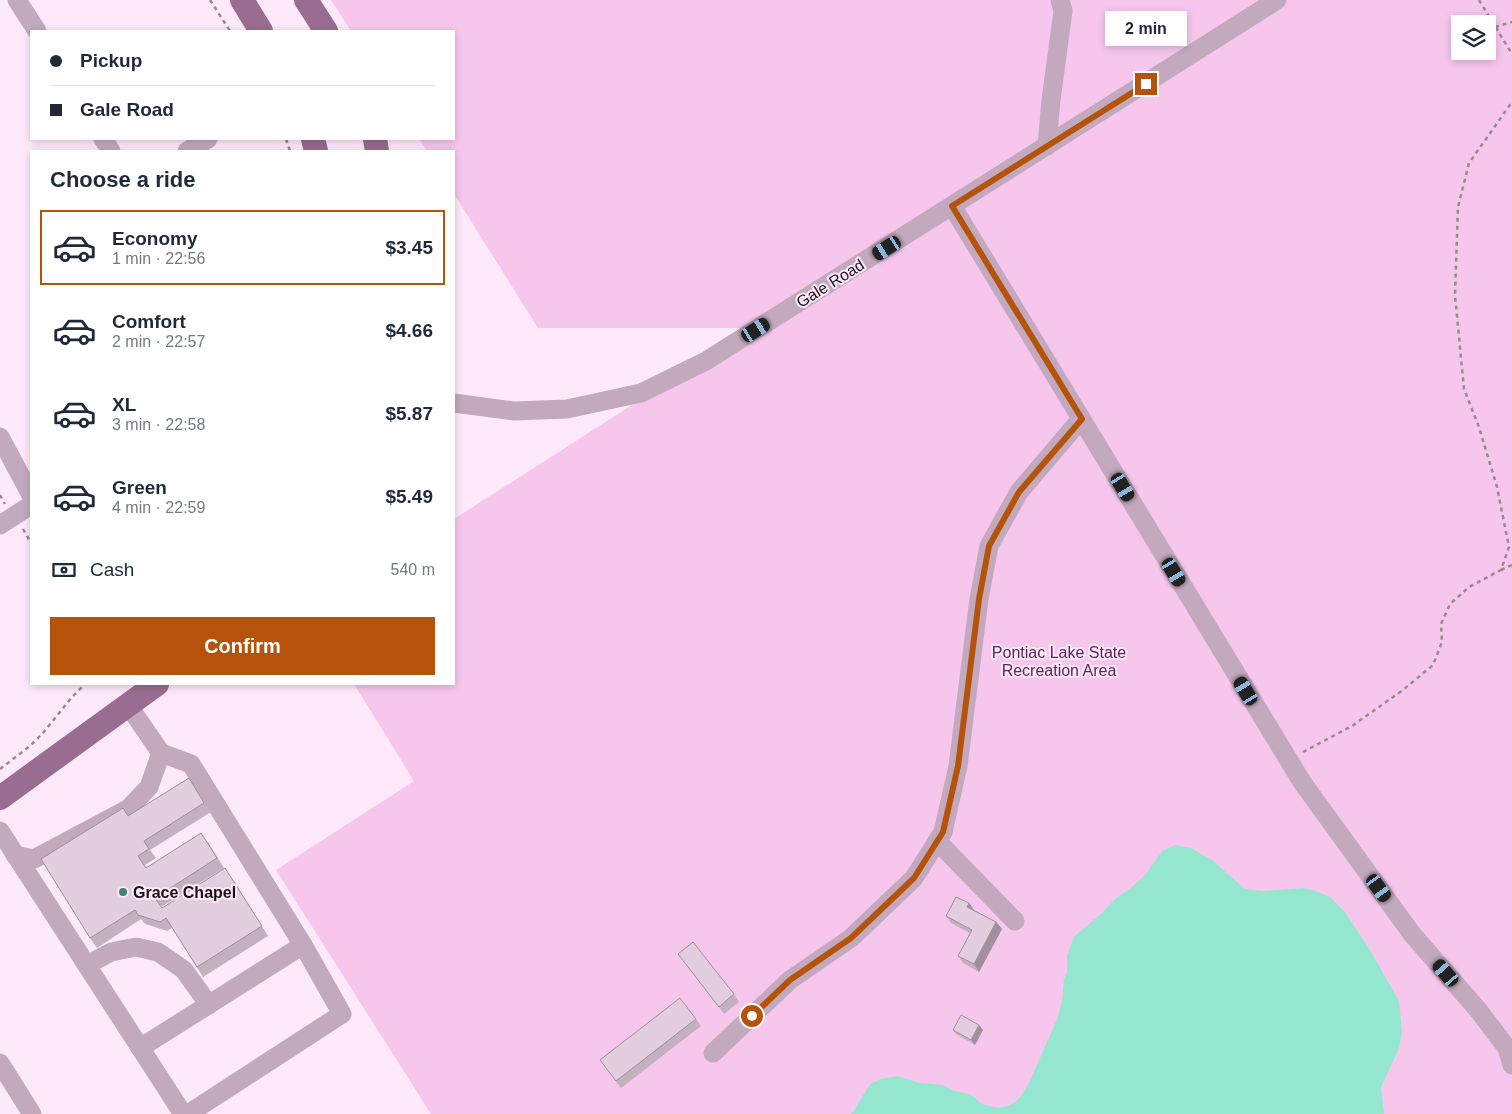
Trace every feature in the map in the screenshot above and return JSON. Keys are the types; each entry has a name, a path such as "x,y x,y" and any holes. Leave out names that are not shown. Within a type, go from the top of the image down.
{"main road":[{"path":"242,0 260,30"},
{"path":"291,0 308,30"},
{"path":"306,0 325,30"},
{"path":"0,798 156,685"}],"street":[{"path":"18,0 36,30"},
{"name":"Gale Road","path":"455,403 514,411 558,409 641,393 706,361 1277,0"},
{"path":"1047,146 1051,100 1065,4"},
{"path":"189,150 206,140"},
{"path":"952,206 1302,782 1412,934 1479,1011 1507,1048 1512,1065"},
{"path":"713,1053 790,980 851,938 914,878 943,832 958,766 979,599 989,546 1019,492 1082,419"},
{"path":"0,437 30,493"},
{"path":"0,525 30,506"},
{"path":"128,705 160,752 191,764 303,945 342,1014 188,1114"},
{"path":"15,854 34,859 128,809 149,787 160,752"},
{"path":"0,831 183,1114"},
{"path":"937,842 1015,921"},
{"path":"140,1048 303,945"},
{"path":"87,965 111,952 136,947 158,952 184,970 209,1005"},
{"path":"0,1063 32,1114"}],"path":[{"path":"210,0 229,30"},
{"path":"1479,0 1488,15"},
{"path":"1496,27 1512,22"},
{"path":"1496,29 1512,54"},
{"path":"1502,570 1508,547 1497,487 1479,427 1464,389 1455,295 1458,207 1469,163 1512,102"},
{"path":"1288,759 1352,726 1403,690 1433,665 1442,642 1441,624 1450,604 1469,588 1512,565"},
{"path":"0,769 44,733 72,697 84,685"}],"green space":[{"name":"Pontiac Lake State Recreation Area","path":"331,0 1512,0 1512,1114 431,1114 276,870 414,781 355,685 455,685 455,518 752,328 538,328 455,196 455,150 426,150 420,140 455,140 455,30 350,30"}],"shaded area":[{"path":"1175,845 1191,848 1212,860 1245,889 1262,891 1303,888 1313,890 1330,897 1344,911 1367,945 1399,1001 1402,1032 1399,1048 1381,1087 1384,1114 850,1114 870,1084 881,1079 898,1076 920,1083 943,1085 954,1091 970,1094 982,1104 993,1107 1000,1108 1010,1105 1019,1099 1029,1083 1058,1017 1062,1002 1064,979 1067,972 1067,956 1074,937 1116,898 1146,874 1162,851"}],"building":[{"name":"Grace Chapel","path":"189,778 204,803 144,841 149,849 138,856 146,868 201,833 217,858 155,898 162,908 225,868 262,926 197,967 166,918 160,922 138,915 135,910 90,938 41,859 123,808 128,816"},
{"path":"956,897 969,903 967,907 996,922 974,964 958,956 972,930 946,916"},
{"path":"693,942 734,994 719,1007 678,954"},
{"path":"680,998 696,1019 616,1081 600,1060"},
{"path":"961,1015 979,1025 971,1040 953,1030"}],"place":[{"name":"Grace Chapel","path":"123,892"}],"route":[{"path":"752,1016 790,980 851,938 914,878 943,832 958,766 979,599 989,546 1019,492 1082,419 952,206 1146,84"}]}
